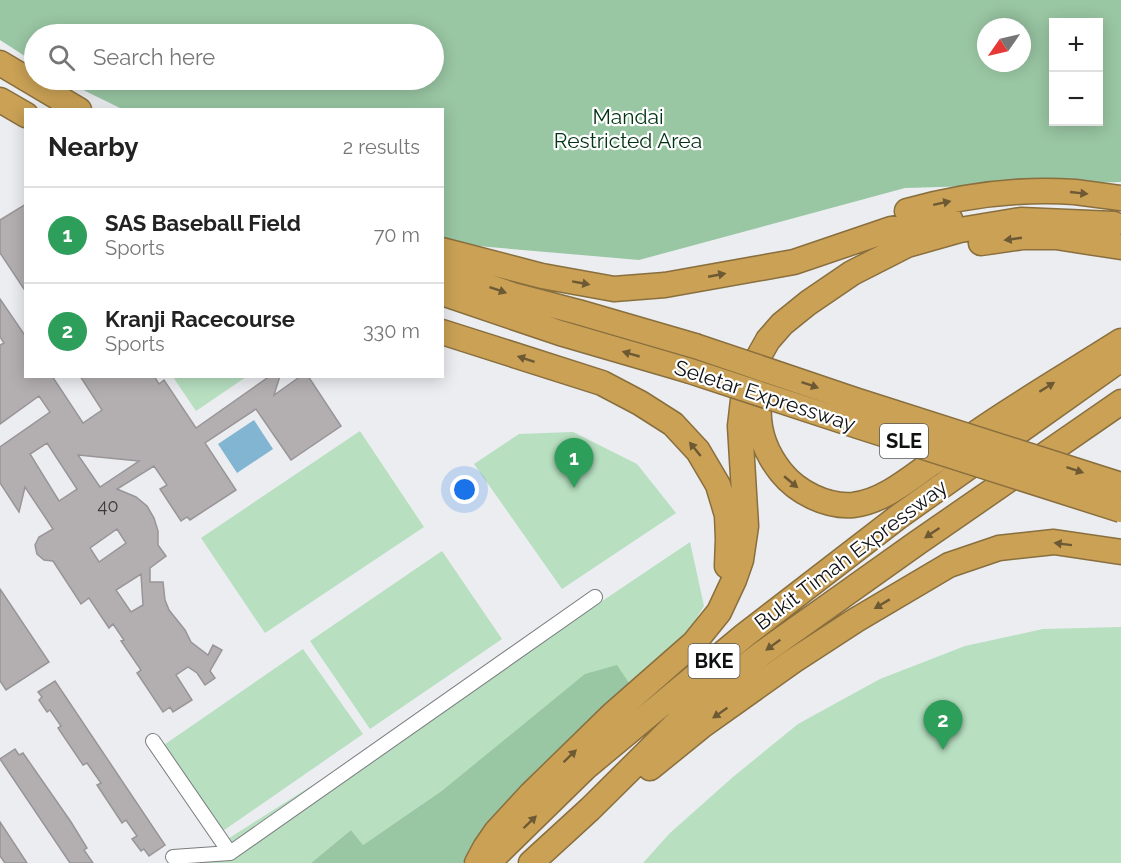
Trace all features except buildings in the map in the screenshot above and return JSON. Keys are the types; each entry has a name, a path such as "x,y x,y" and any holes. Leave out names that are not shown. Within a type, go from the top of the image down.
{"highway":[{"path":"0,63 24,77"},
{"path":"46,90 77,108"},
{"path":"0,100 24,114"},
{"path":"770,267 786,254 810,247 878,219 987,195 1036,191 1075,192 1121,198"},
{"path":"444,250 542,276 614,289 664,285 770,267 795,262 891,230 969,215 1015,210 1063,214 1117,236"},
{"path":"477,863 496,832 531,794 621,707 694,643 712,622 725,601 741,560 746,525 740,426 743,400 759,356 768,340 782,324 852,273 907,245 960,230 1021,220 1117,236"},
{"path":"1117,236 1023,237 967,245 914,260 860,286 818,315 788,340 768,369 759,404 760,433 773,462 796,486 822,500 838,504 853,505 867,502 882,496 912,477 998,418 1121,341"},
{"path":"444,272 513,295 695,346 1121,485"},
{"name":"Seletar Expressway","path":"444,294 560,333 687,370 1121,510"},
{"path":"444,333 602,383 673,424 698,451 718,485 727,515 727,564 718,598 682,654"},
{"name":"Bukit Timah Expressway","path":"488,863 586,767 745,635 898,517 1121,358"},
{"name":"Bukit Timah Expressway","path":"531,863 590,809 695,705 761,654 917,543 1121,402"},
{"path":"1021,472 1121,416"},
{"path":"590,809 628,786 703,725 793,661 856,620 949,565 999,548 1054,542 1121,552"}],"street":[{"path":"173,857 230,853 595,597"},
{"path":"153,741 230,853"}],"green space":[{"name":"Mandai Restricted Area","path":"0,0 1121,0 1121,182 905,188 639,260 444,243 444,108 120,108 83,90 444,90 444,24 24,24 24,56 0,40"},
{"path":"174,378 245,378 196,411"},
{"path":"360,431 424,527 265,633 201,538"},
{"path":"573,432 637,464 676,513 562,589 474,464 519,434"},
{"path":"690,542 704,606 676,651 631,686 443,790 363,845 351,830 311,863 179,863 204,854 583,614"},
{"path":"442,551 502,639 370,729 310,641"},
{"path":"1121,627 1121,863 643,863 670,833 798,724 880,679 965,646 1043,629"},
{"path":"303,649 363,734 220,833 161,747"},
{"path":"617,665 631,686 548,769 463,863 311,863 351,830 363,845 443,790 585,674"}],"water":[{"path":"254,420 273,449 237,473 218,444"}],"place":[{"name":"SAS Baseball Field","path":"574,488"},
{"name":"Kranji Racecourse","path":"943,750"}]}
